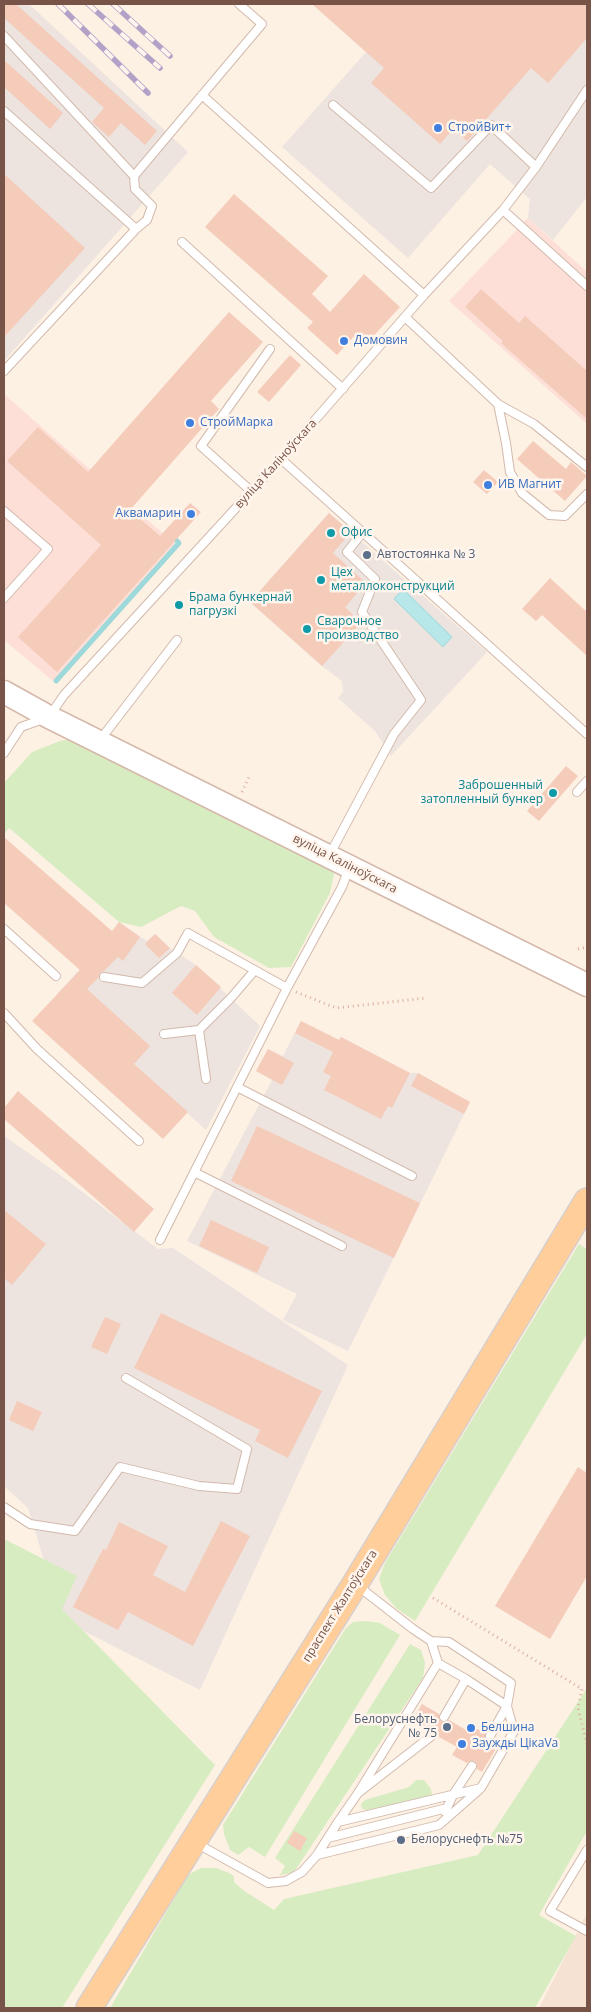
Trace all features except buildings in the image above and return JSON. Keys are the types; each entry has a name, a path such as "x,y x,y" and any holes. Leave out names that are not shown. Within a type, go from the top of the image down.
{"main road":[{"name":"праспект Жалтоўскага","path":"88,2008 355,1584 587,1201"}],"street":[{"name":"вуліца Каліноўскага","path":"4,692 49,717 587,985"}],"lane":[{"path":"134,176 262,24 240,4"},
{"path":"4,36 134,176 135,189 152,206 147,220 136,229 4,371"},
{"name":"вуліца Каліноўскага","path":"49,717 64,695 281,459 424,295 503,210 536,167 587,91"},
{"path":"202,95 424,295"},
{"path":"333,105 431,188 491,125 536,167"},
{"path":"4,111 136,229"},
{"path":"503,210 587,286"},
{"path":"182,242 343,389"},
{"path":"405,317 498,404 534,424 587,467"},
{"path":"251,491 201,446 270,349"},
{"path":"498,404 510,472 522,493 549,515 566,516 587,494"},
{"path":"281,459 587,734"},
{"path":"4,511 48,549 4,598"},
{"path":"329,856 394,734 421,700 362,612 376,579 348,552 363,532"},
{"path":"99,742 177,640"},
{"path":"4,753 21,727 49,717"},
{"path":"577,792 587,781"},
{"path":"160,1240 286,988 342,887 349,866"},
{"path":"4,929 56,976"},
{"path":"104,977 142,983 177,953 188,933 286,988"},
{"path":"164,1034 199,1030 232,998 255,970"},
{"path":"4,1014 37,1049 139,1141"},
{"path":"199,1030 206,1079"},
{"path":"237,1087 412,1176"},
{"path":"194,1172 342,1246"},
{"path":"4,1507 30,1524 75,1531 120,1467 199,1486 237,1488 247,1449 126,1378"},
{"path":"355,1584 431,1641 449,1642 511,1683 507,1706 490,1736"},
{"path":"317,1855 439,1825 480,1788 514,1732 507,1706 438,1663 431,1641"},
{"path":"192,1841 268,1883 286,1881 302,1872 317,1855 358,1793 438,1663"},
{"path":"444,1717 466,1679"},
{"path":"358,1793 434,1734"},
{"path":"439,1825 453,1795 472,1766"},
{"path":"338,1822 480,1788"},
{"path":"328,1838 447,1808"},
{"path":"587,1850 550,1910 587,1931"}],"path":[{"path":"578,949 587,947"},
{"path":"286,988 336,1008 426,998"},
{"path":"433,1598 582,1689 578,1708 587,1744"}],"shaded area":[{"path":"4,4 29,4 188,152 4,361"},
{"path":"312,4 587,4 587,197 553,240 528,218 530,199 490,164 408,258 282,147 366,52"},
{"path":"528,218 587,272 587,424 449,301"},
{"path":"4,394 175,544 53,681 4,640"},
{"path":"329,513 487,652 391,756 375,731 338,698 343,692 342,681 322,666 250,602"},
{"path":"119,922 147,941 155,934 170,948 196,965 260,1026 206,1130 57,994 102,945"},
{"path":"301,1021 339,1040 341,1037 410,1073 418,1073 470,1102 348,1351 283,1320 297,1294 187,1241 272,1080 256,1071 268,1049 283,1056"},
{"path":"4,1136 60,1175 158,1249 173,1248 348,1365 200,1690 62,1620 28,1508 4,1486"},
{"path":"587,1913 587,2008 539,2008"}],"green space":[{"path":"71,739 327,863 334,874 330,893 291,967 269,968 214,937 195,911 181,906 141,927 119,922 9,828 4,834 4,783 32,752 60,741"},
{"path":"579,1244 587,1249 587,1334 415,1621 397,1609 385,1595 379,1579 385,1563"},
{"path":"4,1539 77,1576 62,1609 215,1765 62,2008 4,2008"},
{"path":"353,1622 380,1623 400,1635 265,1857 249,1847 238,1855 230,1850 223,1825 346,1628"},
{"path":"410,1644 421,1650 425,1663 423,1678 296,1869 292,1873 280,1875 285,1866 275,1858"},
{"path":"587,1688 587,1831 539,1915 576,1936 535,2008 110,2008 188,1875 201,1868 216,1868 229,1873 234,1876 234,1882 243,1890 274,1910 284,1899 478,1855"},
{"path":"416,1780 424,1780 431,1789 432,1795 401,1804 367,1810 362,1809 361,1804 365,1800 409,1787"}],"water":[{"path":"403,589 452,637 443,647 394,599"}],"waterway":[{"path":"56,681 179,543 172,536"}],"railway":[{"path":"58,4 148,93"},
{"path":"88,4 160,68"},
{"path":"113,4 170,56"}],"place":[{"name":"СтройВит+","path":"438,128"},
{"name":"Домовин","path":"344,341"},
{"name":"СтройМарка","path":"190,423"},
{"name":"ИВ Магнит","path":"488,485"},
{"name":"Аквамарин","path":"191,514"},
{"name":"Офис","path":"331,533"},
{"name":"Автостоянка № 3","path":"367,555"},
{"name":"Цех металлоконструкций","path":"321,580"},
{"name":"Брама бункернай пагрузкі","path":"179,605"},
{"name":"Сварочное производство","path":"307,629"},
{"name":"Заброшенный затопленный бункер","path":"553,793"},
{"name":"Белоруснефть № 75","path":"447,1727"},
{"name":"Белшина","path":"471,1728"},
{"name":"Заужды ЦікаVа","path":"462,1744"},
{"name":"Белоруснефть №75","path":"401,1840"}]}
